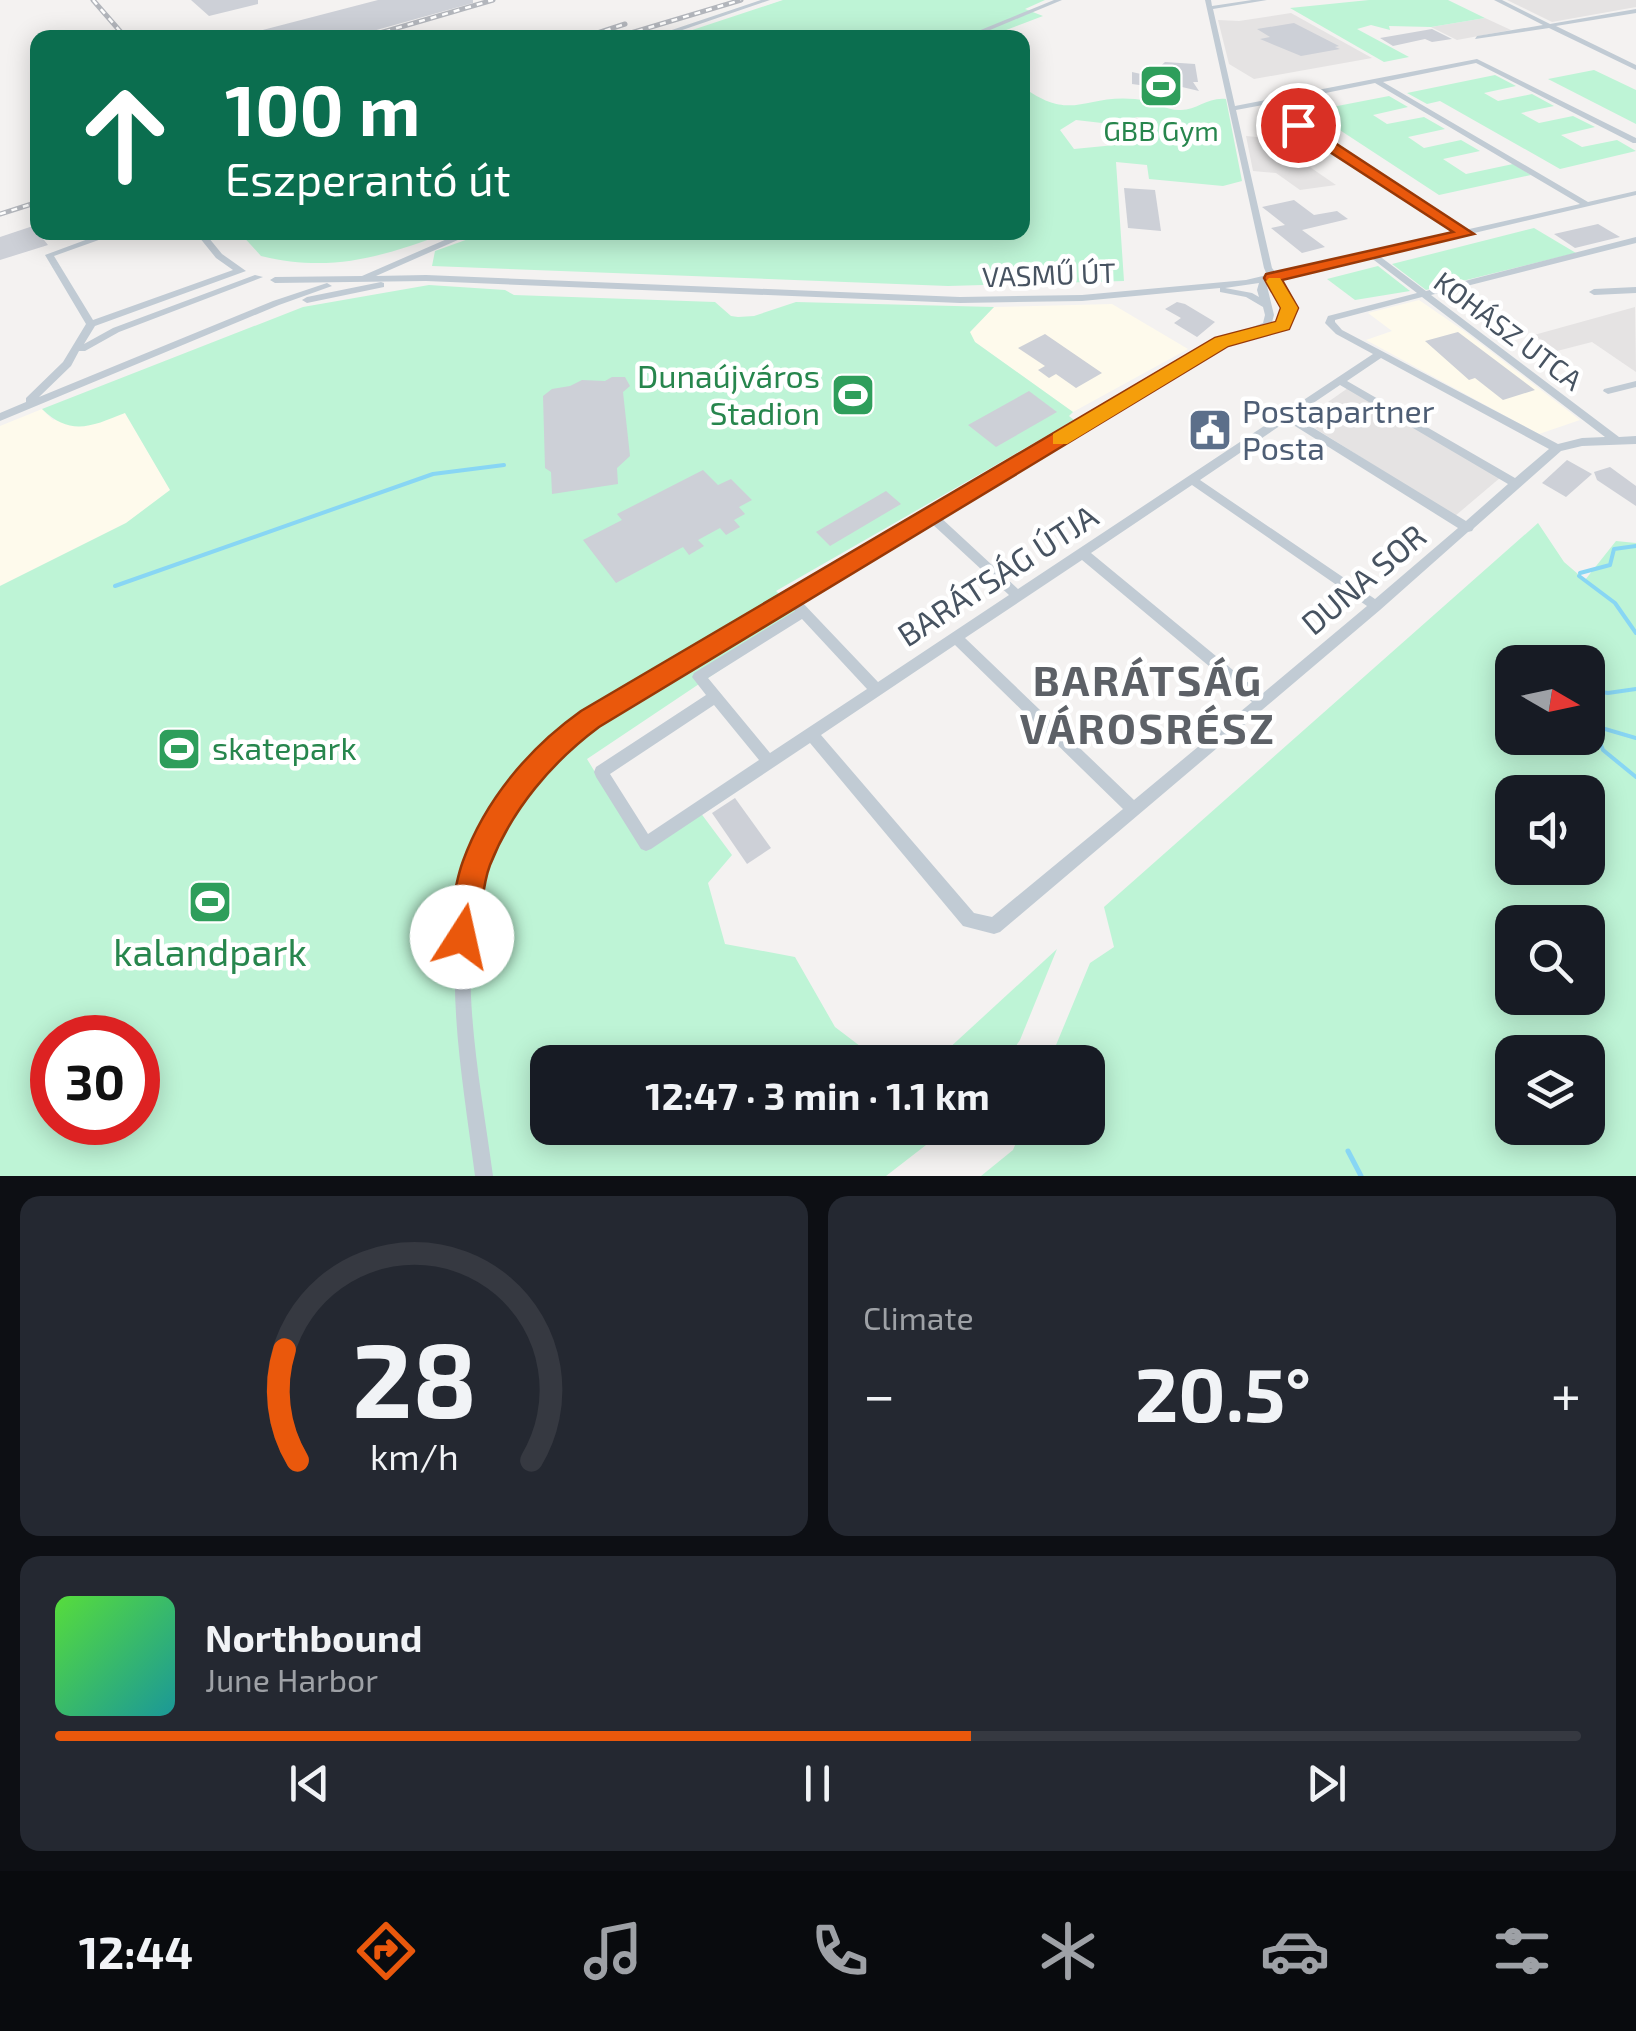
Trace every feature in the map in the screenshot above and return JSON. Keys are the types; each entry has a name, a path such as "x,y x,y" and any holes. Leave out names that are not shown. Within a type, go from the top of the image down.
{"street":[{"path":"675,30 767,0"},
{"path":"984,30 1059,0"},
{"path":"1236,336 1272,330 1290,316 1263,248 1209,4 1264,0"},
{"path":"1497,0 1636,68"},
{"path":"1477,38 1636,14"},
{"path":"1232,109 1477,60 1636,141"},
{"path":"1377,80 1588,205"},
{"path":"1265,104 1466,234"},
{"name":"VASMŰ ÚT","path":"453,280 960,300 1171,291 1272,278 1636,193"},
{"path":"92,324 49,255 94,240"},
{"path":"206,240 219,256 240,270 296,286 296,295"},
{"path":"209,334 322,296 452,240"},
{"path":"1636,240 1336,314 1330,323 1380,354 1557,448 1636,440"},
{"path":"1263,248 1280,265 1317,268"},
{"name":"KOHÁSZ UTCA","path":"1374,256 1616,440"},
{"path":"402,260 397,272 426,278"},
{"path":"2,417 42,392 76,354 92,324 240,270"},
{"path":"76,354 116,330 258,277"},
{"path":"484,1176 460,960 463,914 476,864 524,780 562,740 790,597 1236,336 1267,325 1271,316 1262,284 1272,278"},
{"path":"2,417 296,295 362,279"},
{"path":"276,280 453,280"},
{"path":"322,296 400,282 453,280"},
{"path":"1594,292 1636,290"},
{"path":"1171,291 1237,292 1266,306"},
{"path":"258,317 296,295"},
{"name":"BARÁTSÁG ÚTJA","path":"714,697 601,772 646,844 1380,354"},
{"path":"67,364 68,373 76,380 102,378"},
{"path":"1340,381 1518,484"},
{"path":"1608,390 1636,384"},
{"path":"1288,417 1468,528"},
{"name":"DUNA SOR","path":"812,734 968,920 994,926 1468,528 1557,448"},
{"path":"1192,480 1376,606"},
{"path":"931,516 1018,595"},
{"path":"1082,553 1262,702"},
{"path":"790,597 876,689"},
{"path":"770,762 699,676 802,612"},
{"path":"955,636 1132,809"}],"shaded area":[{"path":"1507,0 1636,0 1636,7 1552,22"},
{"path":"1291,13 1372,58 1254,79 1229,64 1218,20"},
{"path":"1485,18 1511,30 1457,40 1431,27"},
{"path":"1246,136 1268,138 1336,185 1300,190 1276,173 1253,171"},
{"path":"1419,300 1580,420 1539,434 1366,340 1392,331 1368,313"},
{"path":"1112,304 1188,349 1073,412 975,342 969,333 994,307"},
{"path":"1635,307 1636,372 1592,342 1557,351 1534,335"},
{"path":"1348,388 1501,477 1455,516 1308,424 1334,406 1328,402"},
{"path":"42,409 53,420 125,413 171,491 126,523 0,586 0,426"}],"green space":[{"path":"783,0 1045,0 1025,9 1043,16 1006,30 692,30"},
{"path":"1369,0 1448,0 1485,18 1431,27 1389,26 1390,30 1371,25 1357,29 1409,57 1384,62 1290,8"},
{"path":"1594,70 1636,90 1636,124 1548,79"},
{"path":"1495,75 1516,86 1484,93 1498,101 1532,94 1554,106 1521,113 1539,123 1573,116 1595,127 1561,135 1582,147 1617,140 1636,151 1560,169 1440,101 1427,104 1407,93"},
{"path":"1030,92 1067,105 1135,99 1181,110 1226,99 1242,181 1223,186 1149,179 1147,165 1116,162 1124,281 948,286 432,266 435,251 466,240 1030,240","holes":["1138,117 1156,124 1157,133 1131,137 1115,145 1074,149 1060,130 1076,120 1102,123"]},
{"path":"1389,96 1408,107 1373,115 1387,124 1424,117 1445,129 1408,137 1424,148 1461,140 1480,151 1443,159 1466,174 1513,164 1531,175 1439,195 1329,123 1314,126 1296,114"},
{"path":"1534,228 1576,253 1426,290 1392,264"},
{"path":"246,240 426,240 334,263 261,256"},
{"path":"1378,266 1410,291 1355,300 1327,279"},
{"path":"429,285 505,290 514,295 715,302 738,317 754,316 796,302 994,307 970,332 975,342 1073,412 1069,416 1074,420 776,591 802,615 587,759 642,849 700,812 732,855 708,883 725,944 795,957 835,1027 859,1045 530,1045 530,1145 926,1145 886,1176 0,1176 0,586 126,523 170,490 125,413 92,425 72,426 42,409 303,307"},
{"path":"1538,523 1564,562 1585,580 1616,541 1636,543 1636,1176 981,1176 1015,1145 1105,1145 1105,1045 1056,1045 1090,963 1114,947 1104,907"},
{"path":"1057,949 1017,1045 953,1045"}],"building":[{"path":"191,0 258,0 258,4 209,16"},
{"path":"378,0 473,0 377,30 262,30"},
{"path":"1294,23 1340,49 1301,56 1260,39 1270,37 1257,29"},
{"path":"1432,29 1452,39 1425,39 1393,46 1380,38"},
{"path":"1165,62 1195,64 1198,82 1193,82 1199,91 1165,83 1161,88 1132,84 1132,72 1150,76"},
{"path":"1127,120 1144,122 1155,130 1141,135 1118,130 1117,124"},
{"path":"1124,188 1155,190 1161,231 1128,228"},
{"path":"1294,200 1314,215 1337,211 1348,219 1302,230 1325,247 1302,253 1271,228 1285,225 1262,207"},
{"path":"1598,224 1620,237 1575,248 1554,234"},
{"path":"30,227 30,240 44,240 48,245 0,260 0,237"},
{"path":"1177,302 1215,322 1197,337 1174,323 1181,318 1165,309"},
{"path":"1458,332 1535,390 1503,400 1475,378 1469,380 1425,341"},
{"path":"1045,334 1102,373 1076,388 1056,374 1049,378 1038,370 1045,366 1018,348"},
{"path":"625,377 630,386 623,392 630,456 617,468 618,484 552,494 551,472 545,468 543,396 552,389 582,380 605,381"},
{"path":"1029,391 1057,412 996,447 968,425"},
{"path":"1567,460 1592,474 1566,497 1542,483"},
{"path":"1610,467 1636,486 1636,506 1597,480 1594,472"},
{"path":"703,470 718,485 731,479 752,500 739,507 745,514 734,520 740,527 726,535 720,528 698,540 704,546 689,555 683,547 616,583 583,540 622,520 617,514"},
{"path":"886,491 901,504 830,546 816,532"},
{"path":"735,798 771,848 747,864 712,813"}],"waterway":[{"path":"115,586 433,474 504,465"},
{"path":"1580,573 1610,565 1614,549 1636,546"},
{"path":"1579,576 1615,603 1636,633"},
{"path":"1605,693 1636,689"},
{"path":"1605,729 1636,738"},
{"path":"1605,752 1636,777"},
{"path":"1348,1151 1361,1176"}],"railway":[{"path":"93,0 119,30"},
{"path":"390,30 493,0"},
{"path":"641,30 741,0"},
{"path":"607,30 625,24"},
{"path":"0,214 30,205"}],"slow traffic":[{"path":"1060,439 1221,342 1283,325 1290,316 1290,308 1275,281"}],"place":[{"name":"GBB Gym","path":"1161,86"},
{"name":"Dunaújváros Stadion","path":"853,395"},
{"name":"Postapartner Posta","path":"1210,430"},
{"name":"skatepark","path":"179,749"},
{"name":"kalandpark","path":"210,902"}],"district":[{"name":"BARÁTSÁG VÁROSRÉSZ","path":"1148,705"}],"route":[{"path":"462,937 463,914 476,864 500,816 524,780 562,740 590,719 1221,342 1283,325 1290,316 1290,308 1272,278 1466,234 1298,125"}]}
